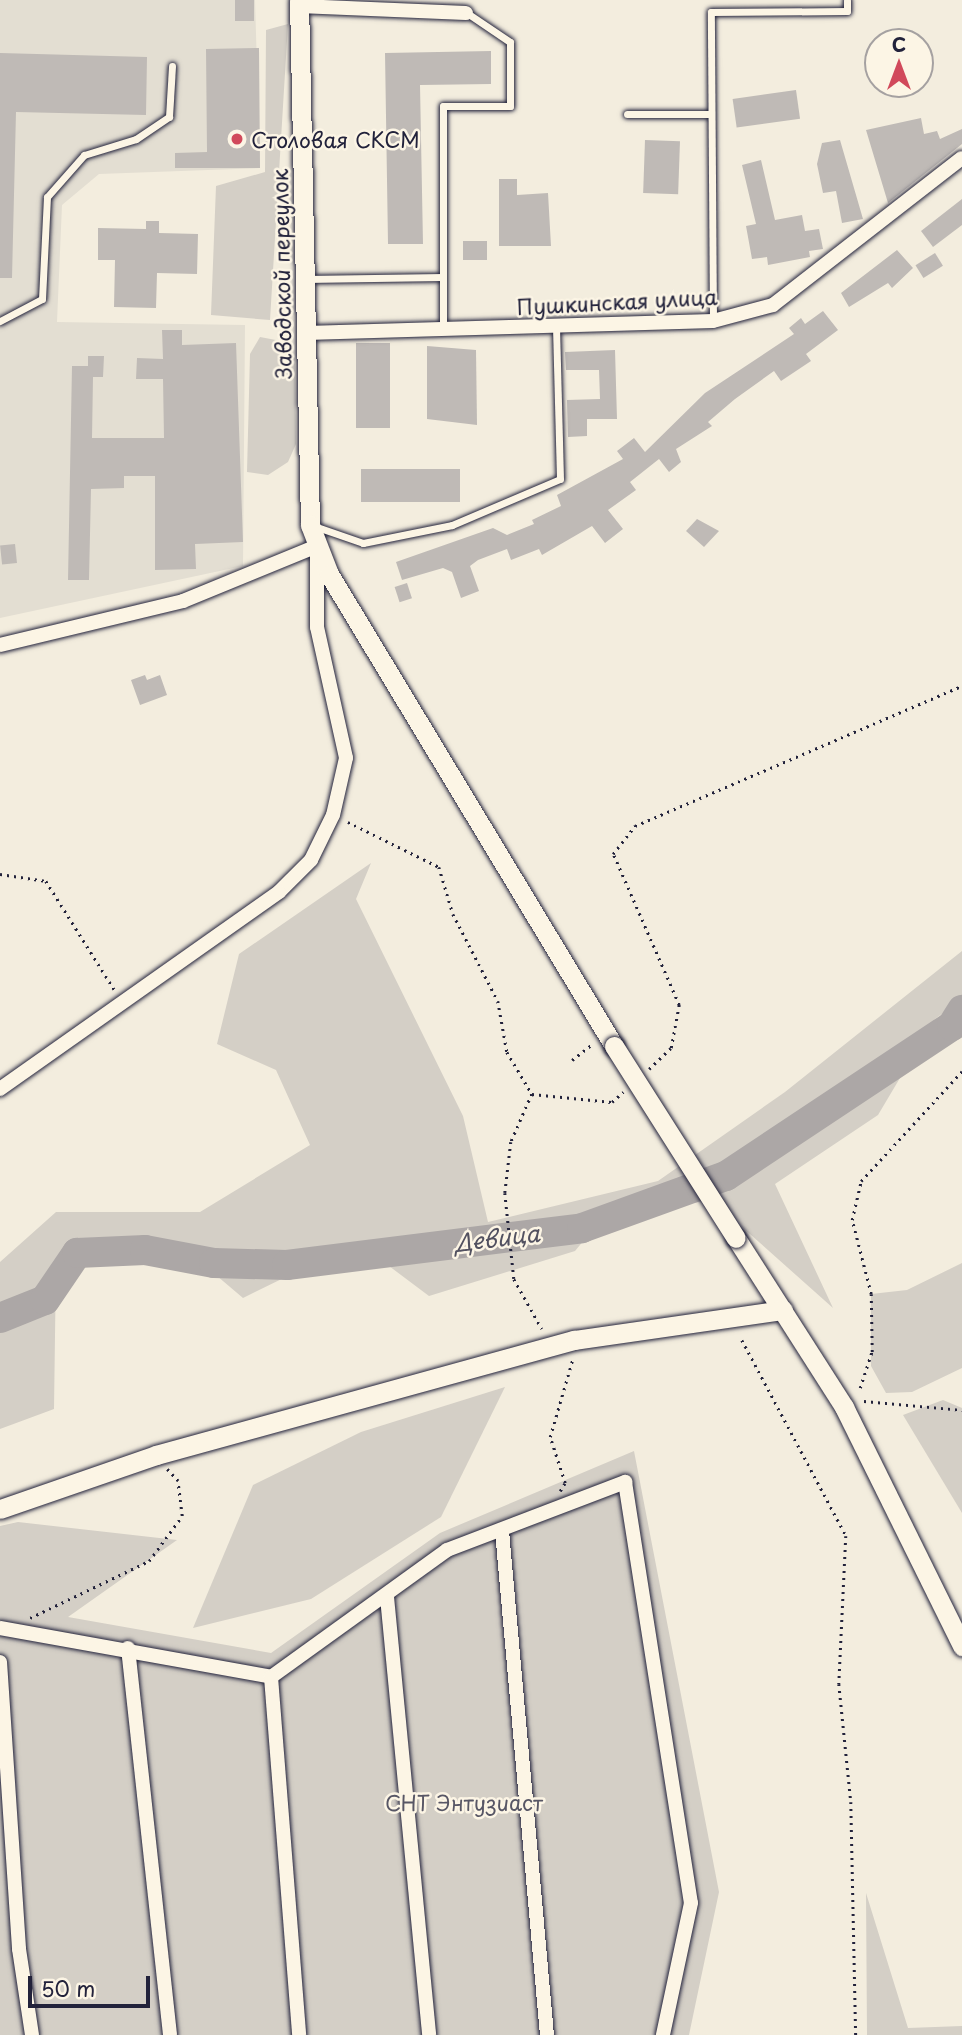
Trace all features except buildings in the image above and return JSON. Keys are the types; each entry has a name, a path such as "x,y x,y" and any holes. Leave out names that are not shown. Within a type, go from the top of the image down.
{"street":[{"path":"299,3 467,13"},
{"name":"Заводской переулок","path":"299,3 310,525 317,546 604,1044 736,1238 844,1407 962,1646"},
{"name":"Пушкинская улица","path":"306,333 713,321 773,304 962,158"},
{"path":"0,645 183,601 317,546 317,627 346,758 333,815 311,860 279,891 0,1089"},
{"path":"0,1509 156,1455 574,1340 783,1310"},
{"path":"0,1628 128,1648 271,1676 387,1597 447,1550 543,1517 625,1482 691,1903 663,2035"},
{"path":"502,1531 547,2035"},
{"path":"387,1597 429,2035"},
{"path":"128,1648 170,2035"},
{"path":"0,1662 19,1949 33,2035"},
{"path":"271,1676 299,2035"}],"lane":[{"path":"713,321 711,12 847,11 846,0"},
{"path":"443,329 443,106 510,106 510,42 467,13"},
{"path":"0,321 42,299 47,197 84,155 136,139 169,117 172,66"},
{"path":"627,114 711,114"},
{"path":"304,279 443,277"},
{"path":"310,525 363,543 453,525 560,479 556,326"}],"path":[{"path":"635,827 962,687"},
{"path":"333,815 439,867 453,914"},
{"path":"0,874 46,881 83,932 121,1004"},
{"path":"572,1060 604,1044"},
{"path":"860,1388 872,1352 871,1294 852,1220 861,1181 962,1071"},
{"path":"532,1094 511,1142 505,1193 514,1279 543,1331 574,1340 572,1371 550,1437 565,1483 543,1517"},
{"path":"741,1340 846,1536 839,1684 851,1802 856,2035"},
{"path":"864,1401 962,1410"},
{"path":"26,1620 149,1561 181,1516 178,1481 156,1455"}],"shaded area":[{"path":"0,0 255,0 260,168 99,174 62,205 57,322 245,325 243,566 0,618"}],"green space":[{"path":"288,24 270,320 211,315 216,186 265,172 266,30"},
{"path":"260,337 281,341 295,358 296,444 288,462 268,475 247,472 250,354"},
{"path":"371,863 356,899 463,1116 488,1222 658,1181 785,1092 962,951 962,999 935,1019 878,1115 775,1184 833,1308 714,1202 614,1204 575,1251 429,1296 357,1242 243,1298 177,1242 56,1263 54,1409 0,1429 0,1262 56,1212 200,1212 310,1145 276,1070 217,1044 239,954"},
{"path":"962,1263 962,1368 912,1392 886,1393 871,1366 871,1294 907,1290"},
{"path":"505,1387 441,1517 311,1599 193,1628 253,1485 361,1432"},
{"path":"943,1400 962,1408 962,1513 903,1415"},
{"name":"СНТ Энтузиаст","path":"634,1451 719,1892 689,2035 0,2035 0,1526 18,1522 177,1540 68,1617 271,1653 440,1533"},
{"path":"866,1893 908,2028 962,2026 962,2035 867,2035"}],"waterway":[{"name":"Девица","path":"0,1318 45,1300 77,1253 145,1250 214,1263 287,1265 582,1228 726,1176 952,1026 962,1010"}],"place":[{"name":"Столовая СКСМ","path":"237,139"}]}
